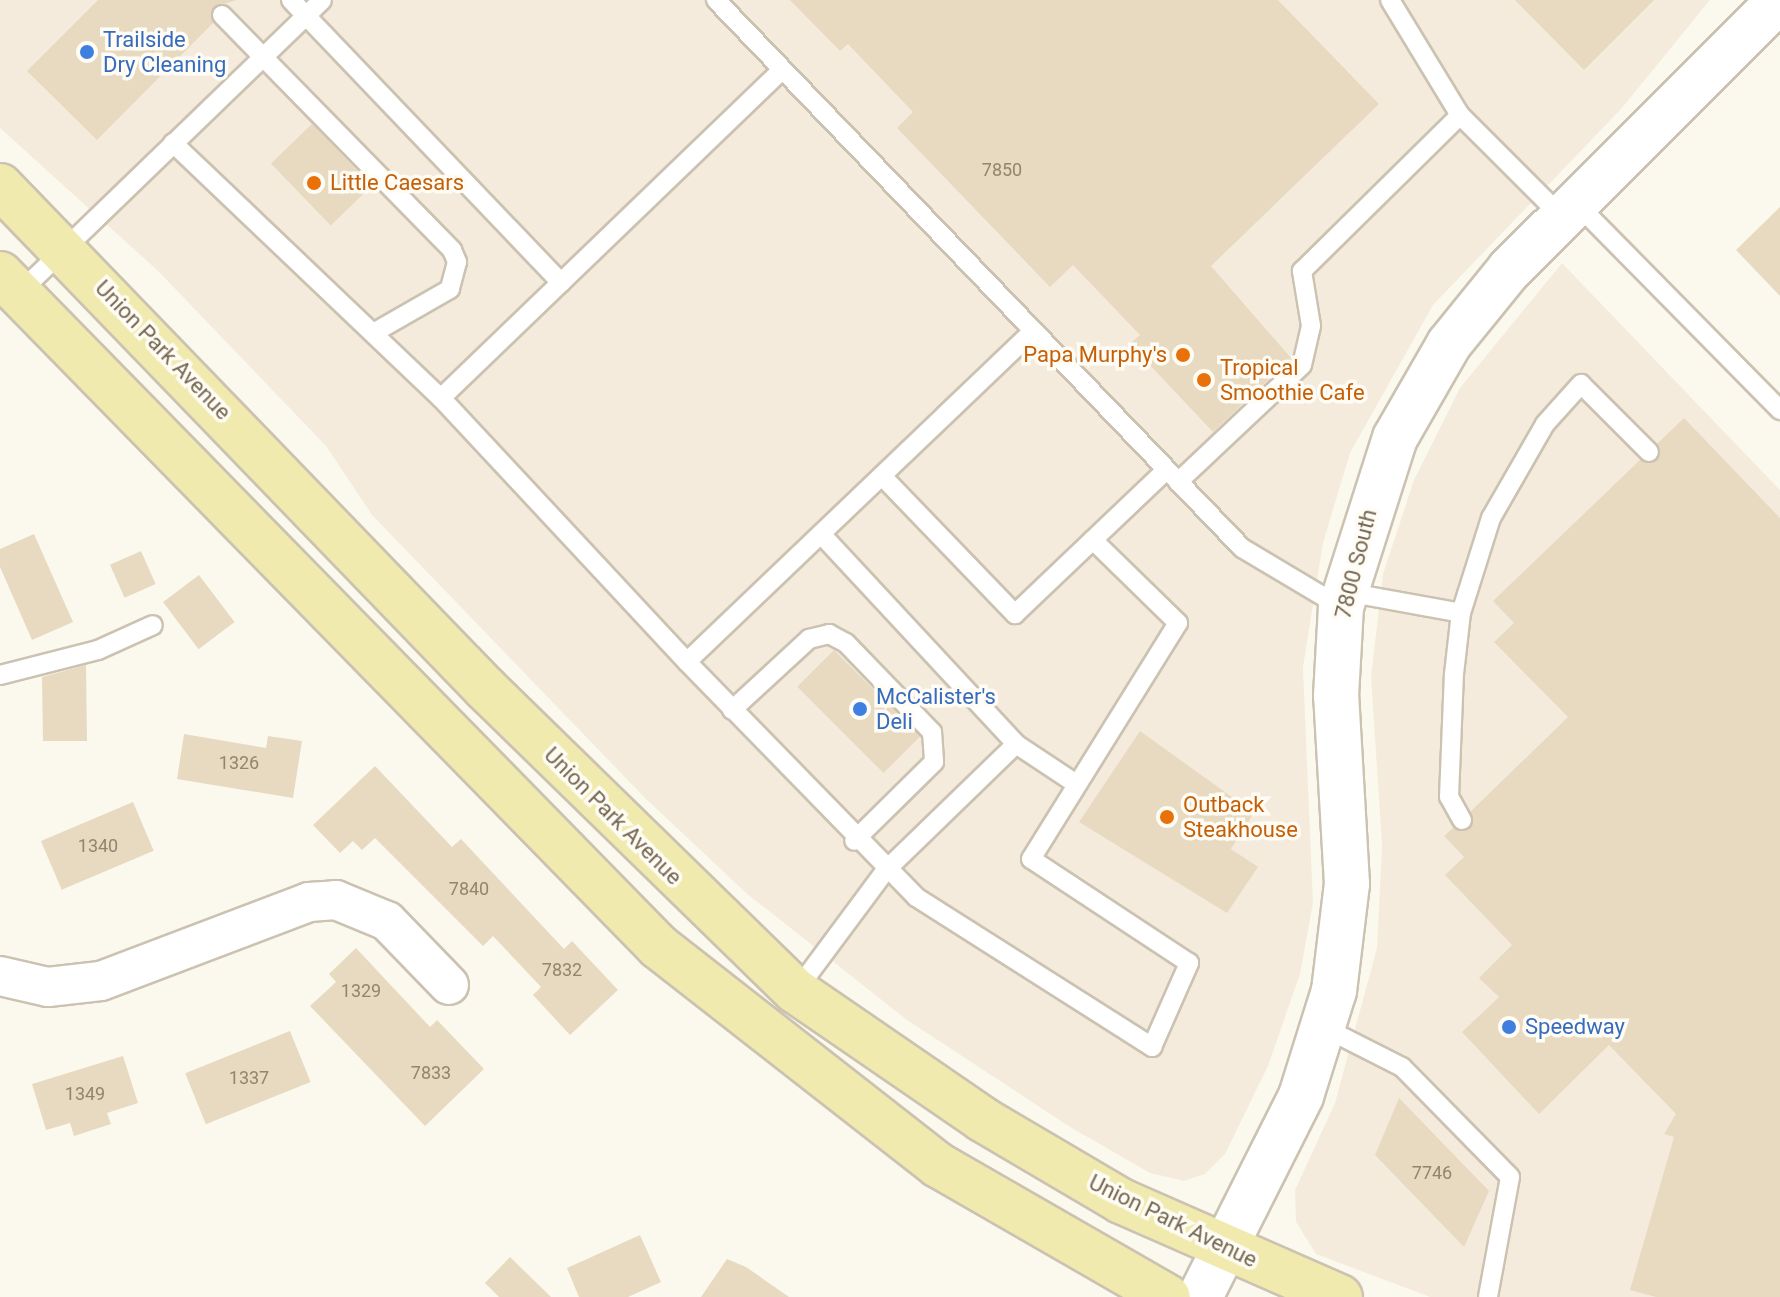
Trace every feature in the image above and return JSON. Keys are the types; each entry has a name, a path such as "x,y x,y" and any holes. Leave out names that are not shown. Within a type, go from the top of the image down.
{"main road":[{"name":"7800 South","path":"1200,1297 1228,1248 1301,1096 1325,1028 1346,909 1336,696 1342,599 1378,480 1421,388 1479,304 1569,210 1778,5"},
{"name":"Union Park Avenue","path":"0,186 485,688 796,991 982,1119 1121,1201 1340,1297"},
{"path":"10,283 624,911 796,1061 938,1165 1168,1297"},
{"path":"624,911 695,941 756,988 779,996 796,991"}],"street":[{"path":"0,976 76,987 309,902 364,906 449,985"}],"lane":[{"path":"291,0 561,283"},
{"path":"10,283 64,249 322,0"},
{"path":"716,0 1242,548 1342,599 1461,613"},
{"path":"1390,0 1460,115 1569,210 1780,410"},
{"path":"222,15 457,262 450,289 375,332"},
{"path":"441,398 782,70"},
{"path":"882,476 1015,614 1093,540 1302,365 1311,326 1302,271 1460,115"},
{"path":"173,143 441,398 885,871 1152,1047 1189,963 1031,859 1075,783 1178,623 1093,540"},
{"path":"687,662 1032,332"},
{"path":"1462,820 1449,786 1461,613 1491,518 1545,424 1581,384 1649,452"},
{"path":"821,534 1016,744 1075,783"},
{"path":"0,675 18,665 98,650 153,625"},
{"path":"732,710 809,639 829,634 846,643 932,732 934,762 854,841"},
{"path":"796,991 885,871 1016,744"},
{"path":"1325,1028 1402,1067 1510,1177 1488,1297"}],"shaded area":[{"path":"0,0 1710,0 1622,108 1433,305 1350,453 1323,543 1303,667 1313,903 1300,974 1268,1066 1225,1154 1205,1174 1184,1181 1150,1173 1070,1127 907,1020 746,893 645,798 372,515 326,446 158,271 0,128"},
{"path":"1562,263 1780,490 1780,1297 1430,1297 1316,1254 1296,1222 1295,1190 1335,1103 1377,948 1382,845 1371,677 1383,574 1414,480 1460,388"}],"building":[{"path":"98,0 237,0 213,7 213,23 97,140 27,71"},
{"path":"790,0 1278,0 1379,104 1211,266 1291,358 1213,432 1130,344 1140,335 1073,265 1050,287 897,128 913,112 848,44 840,51"},
{"path":"1515,0 1654,0 1584,70"},
{"path":"312,124 372,186 331,225 271,164"},
{"path":"1780,207 1780,296 1736,250"},
{"path":"1684,418 1780,518 1780,1297 1656,1297 1630,1290 1674,1137 1664,1134 1676,1114 1609,1045 1539,1114 1462,1032 1499,997 1479,978 1512,945 1445,875 1464,857 1444,836 1453,828 1469,830 1471,811 1568,717 1494,642 1514,623 1493,601 1640,460 1657,461 1657,444"},
{"path":"34,534 73,622 32,640 0,567 0,549"},
{"path":"141,551 156,584 125,598 110,565"},
{"path":"199,575 235,622 199,649 163,602"},
{"path":"834,650 920,736 883,773 797,687"},
{"path":"86,665 87,741 43,741 42,677"},
{"name":"Outback Steakhouse","path":"1140,731 1254,813 1231,849 1258,867 1227,913 1079,822"},
{"path":"184,734 266,748 268,736 302,741 293,798 177,779"},
{"path":"375,766 452,847 461,839 564,949 572,941 618,990 570,1035 533,995 541,987 493,936 483,946 375,838 362,850 353,841 340,853 313,825"},
{"path":"133,802 154,851 62,890 41,841"},
{"path":"356,948 430,1027 437,1020 484,1069 425,1126 310,1006 336,982 329,974"},
{"path":"290,1031 311,1082 206,1124 185,1073"},
{"path":"123,1056 138,1103 107,1113 111,1124 74,1136 70,1123 46,1130 32,1084"},
{"path":"1399,1098 1489,1191 1464,1247 1375,1155"},
{"path":"640,1235 661,1282 628,1297 579,1297 567,1268"},
{"path":"510,1257 551,1297 499,1297 485,1283"},
{"path":"727,1259 746,1267 789,1297 701,1297"}],"place":[{"name":"Trailside Dry Cleaning","path":"87,52"},
{"name":"Little Caesars","path":"314,183"},
{"name":"Papa Murphy's","path":"1183,355"},
{"name":"Tropical Smoothie Cafe","path":"1204,380"},
{"name":"McCalister's Deli","path":"860,709"},
{"name":"Outback Steakhouse","path":"1167,817"},
{"name":"Speedway","path":"1509,1027"}]}
